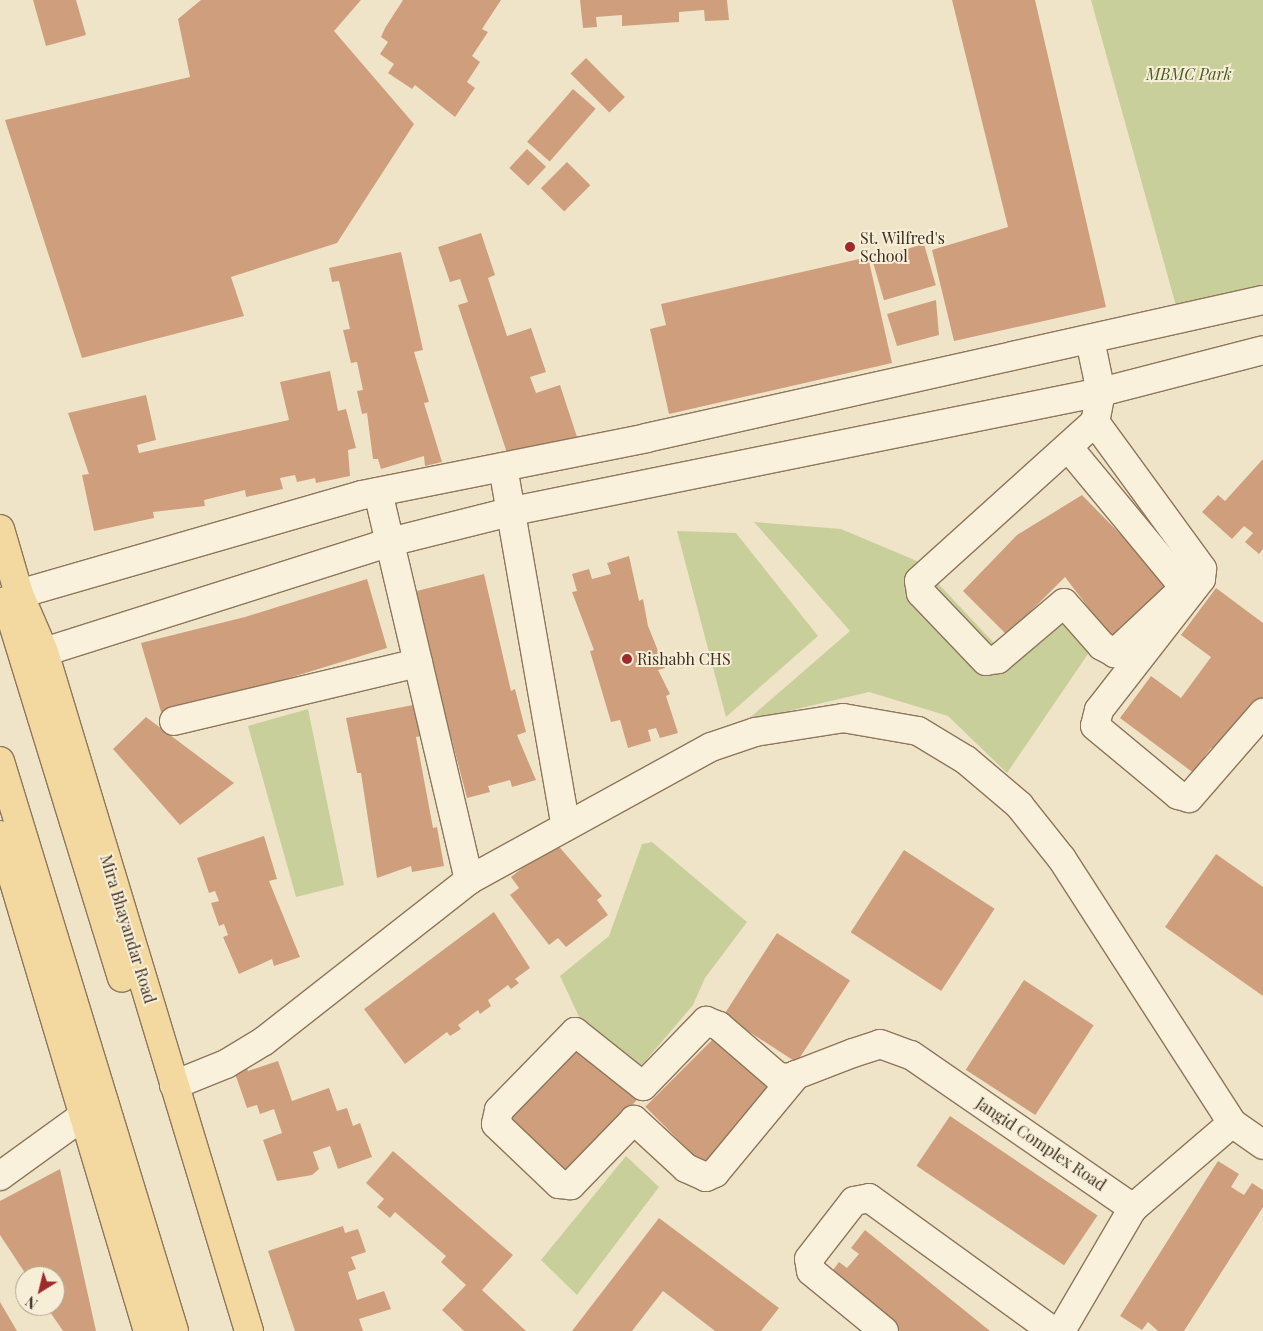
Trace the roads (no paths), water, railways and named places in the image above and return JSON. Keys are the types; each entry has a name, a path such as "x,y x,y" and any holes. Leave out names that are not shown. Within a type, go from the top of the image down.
{"main road":[{"name":"Mira Bhayandar Road","path":"0,529 10,588 44,652 249,1331"},
{"path":"10,588 230,1331"},
{"path":"0,761 174,1331"},
{"path":"1,842 148,1331"}],"street":[{"path":"10,588 378,492 1090,340 1263,300"},
{"path":"1068,447 1178,581 1181,591 1115,652 1102,646 1064,602 998,659 986,660 921,593 919,581 1095,422 1100,392 1090,340"},
{"path":"44,652 390,542 513,511 1100,392 1263,350"},
{"path":"1095,422 1202,568 1201,579 1098,710 1095,726 1178,795 1189,798 1263,712"},
{"path":"503,466 513,511 566,827"},
{"path":"378,492 468,880"},
{"path":"174,721 418,663"},
{"path":"174,1085 226,1064 264,1041 468,880 711,747 755,732 843,718 918,731 966,760 1019,805 1062,859 1232,1123 1263,1145"},
{"name":"Jangid Complex Road","path":"796,1075 716,1173 706,1178 686,1168 634,1120 571,1185 559,1184 496,1124 499,1110 575,1032 642,1086 706,1021 719,1026 778,1077 796,1075 880,1044 911,1055 1133,1208"},
{"path":"0,1176 83,1116"},
{"path":"1061,1331 1133,1208 1232,1123"},
{"path":"884,1331 810,1270 809,1259 854,1201 869,1198 1023,1322 1053,1331"}],"place":[{"name":"St. Wilfred's School","path":"850,247"},
{"name":"Rishabh CHS","path":"627,659"}],"park label":[{"name":"MBMC Park","path":"1189,74"}]}
